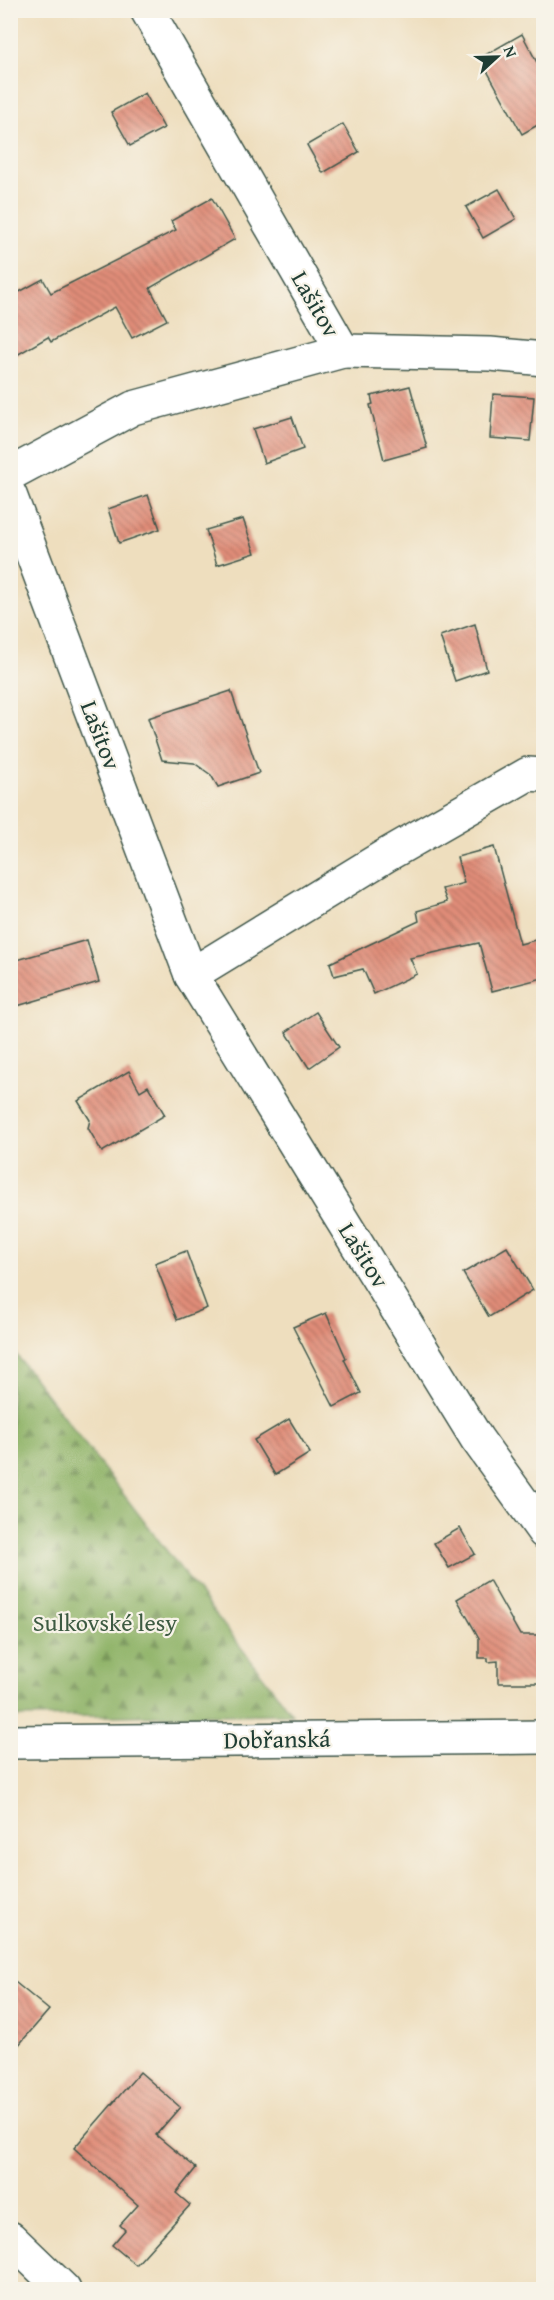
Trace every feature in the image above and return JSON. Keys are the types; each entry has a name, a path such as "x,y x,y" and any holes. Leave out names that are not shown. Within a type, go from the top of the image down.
{"street":[{"name":"Lašitov","path":"10,474 133,408 343,351 147,10"},
{"path":"343,351 490,354 543,359"},
{"name":"Lašitov","path":"10,495 191,975 477,1439 543,1532"},
{"path":"191,975 528,774 543,777"},
{"name":"Dobřanská","path":"10,1742 543,1737"},
{"path":"10,2238 64,2289"}],"green space":[{"name":"Sulkovské lesy","path":"11,1348 292,1714 11,1717"}],"building":[{"path":"522,34 543,74 543,122 522,134 480,58"},
{"path":"145,93 164,128 130,146 111,112"},
{"path":"343,124 359,152 323,173 307,145"},
{"path":"499,189 516,219 483,238 466,207"},
{"path":"212,198 235,239 150,288 167,320 132,338 115,307 51,342 48,337 10,359 10,297 43,279 51,293 176,230 171,221"},
{"path":"410,386 427,448 384,460 370,405 373,404 371,396"},
{"path":"493,394 534,397 530,441 490,438"},
{"path":"292,417 303,449 264,463 253,429"},
{"path":"148,495 160,529 119,543 108,509"},
{"path":"243,519 255,553 217,565 206,530"},
{"path":"475,624 487,670 455,681 440,636"},
{"path":"231,691 259,773 218,787 211,775 194,763 162,760 148,718"},
{"path":"494,847 520,944 543,938 543,978 492,991 479,943 410,958 417,974 374,994 363,969 334,976 330,963 419,921 417,911 447,902 442,889 464,883 457,857"},
{"path":"87,940 99,982 17,1006 10,985 10,962"},
{"path":"316,1012 339,1047 309,1068 286,1032"},
{"path":"129,1071 140,1091 148,1086 165,1115 102,1152 88,1128 90,1120 78,1101"},
{"path":"507,1247 533,1290 489,1317 463,1273"},
{"path":"186,1251 207,1308 177,1320 155,1263"},
{"path":"326,1313 346,1358 344,1359 361,1393 334,1407 293,1327"},
{"path":"289,1419 310,1453 275,1475 254,1440"},
{"path":"460,1528 475,1554 449,1568 434,1543"},
{"path":"489,1580 520,1635 543,1635 543,1683 498,1683 498,1661 488,1662 488,1658 479,1658 479,1638 457,1599"},
{"path":"10,1978 49,2010 10,2055"},
{"path":"140,2072 180,2107 156,2135 196,2168 176,2193 190,2205 136,2265 112,2245 125,2230 120,2225 138,2205 74,2148"}]}
